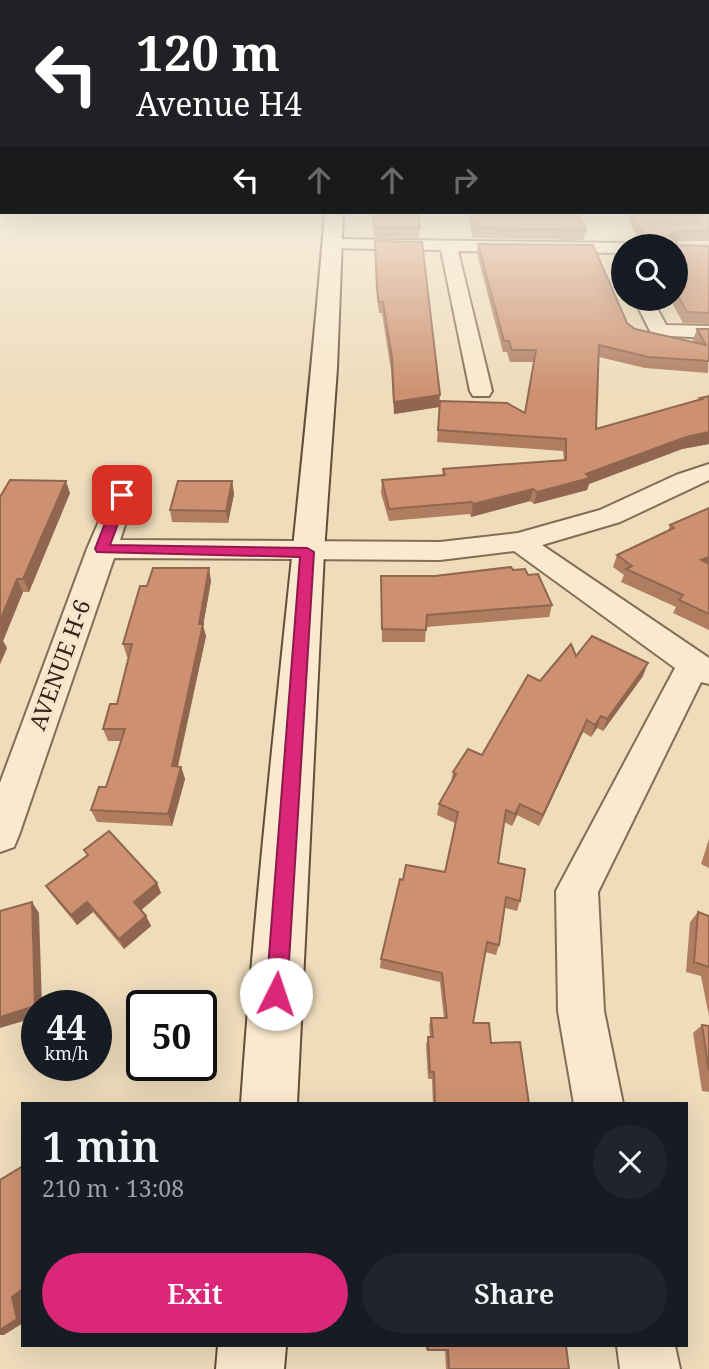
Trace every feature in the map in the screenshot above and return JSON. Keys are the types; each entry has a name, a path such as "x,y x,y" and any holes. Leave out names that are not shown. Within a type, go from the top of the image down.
{"main road":[{"path":"269,1102 307,552 325,368 331,264"},
{"path":"250,1369 252,1347"}],"street":[{"path":"452,264 481,391"},
{"path":"649,311 659,331 709,332"},
{"path":"101,549 440,551 519,542 610,516 685,480 709,472"},
{"name":"AVENUE H-6","path":"0,835 122,495"},
{"path":"519,542 701,668 577,891 581,1011 599,1102"},
{"path":"646,1347 650,1369"}],"building":[{"path":"376,264 425,264 440,395 394,402 392,358 383,302 379,302"},
{"path":"483,264 601,264 611,286 611,311 622,311 627,323 635,329 706,345 697,329 709,329 709,361 648,357 599,345 596,429 709,396 709,432 686,437 586,474 590,478 537,492 533,489 473,504 389,509 382,480 445,475 443,469 566,460 566,439 438,430 440,401 507,403 525,413 536,350 512,350 509,341 504,341"},
{"path":"688,264 709,264 709,313 687,312"},
{"path":"10,480 66,481 23,579 17,579 0,621 0,497"},
{"path":"178,481 232,481 226,511 170,510"},
{"path":"709,508 709,557 701,560 709,564 709,614 679,600 683,595 626,569 632,566 617,555 674,528 670,525"},
{"path":"511,567 513,570 525,569 528,575 538,574 552,605 427,615 426,630 382,629 381,576 435,576"},
{"path":"153,568 209,568 199,624 203,624 172,766 181,767 168,814 91,810 99,787 106,787 125,729 103,729 110,704 117,704 132,644 123,644 140,586 147,586"},
{"path":"592,636 648,663 607,719 601,716 595,725 587,720 543,815 520,804 515,814 506,810 498,863 525,869 520,901 506,897 499,945 487,942 473,1023 489,1023 491,1043 520,1042 529,1102 435,1102 434,1072 430,1072 428,1037 433,1037 431,1018 447,1018 442,973 381,959 400,879 403,880 406,865 445,872 458,812 439,804 456,774 453,772 468,749 482,755 528,675 540,681 571,644 576,656"},
{"path":"109,831 157,883 134,902 146,916 119,939 87,902 71,915 46,886 88,855 84,850"},
{"path":"32,902 35,990 21,990 21,1010 0,1017 0,911"},
{"path":"698,912 709,916 709,967 694,962"},
{"path":"702,1025 709,1026 709,1071"},
{"path":"21,1167 21,1290 12,1297 17,1319 0,1330 0,1180"},
{"path":"428,1347 566,1347 569,1369 449,1369 448,1350 428,1350"}],"route":[{"path":"122,495 101,549 307,552 276,994"}]}
